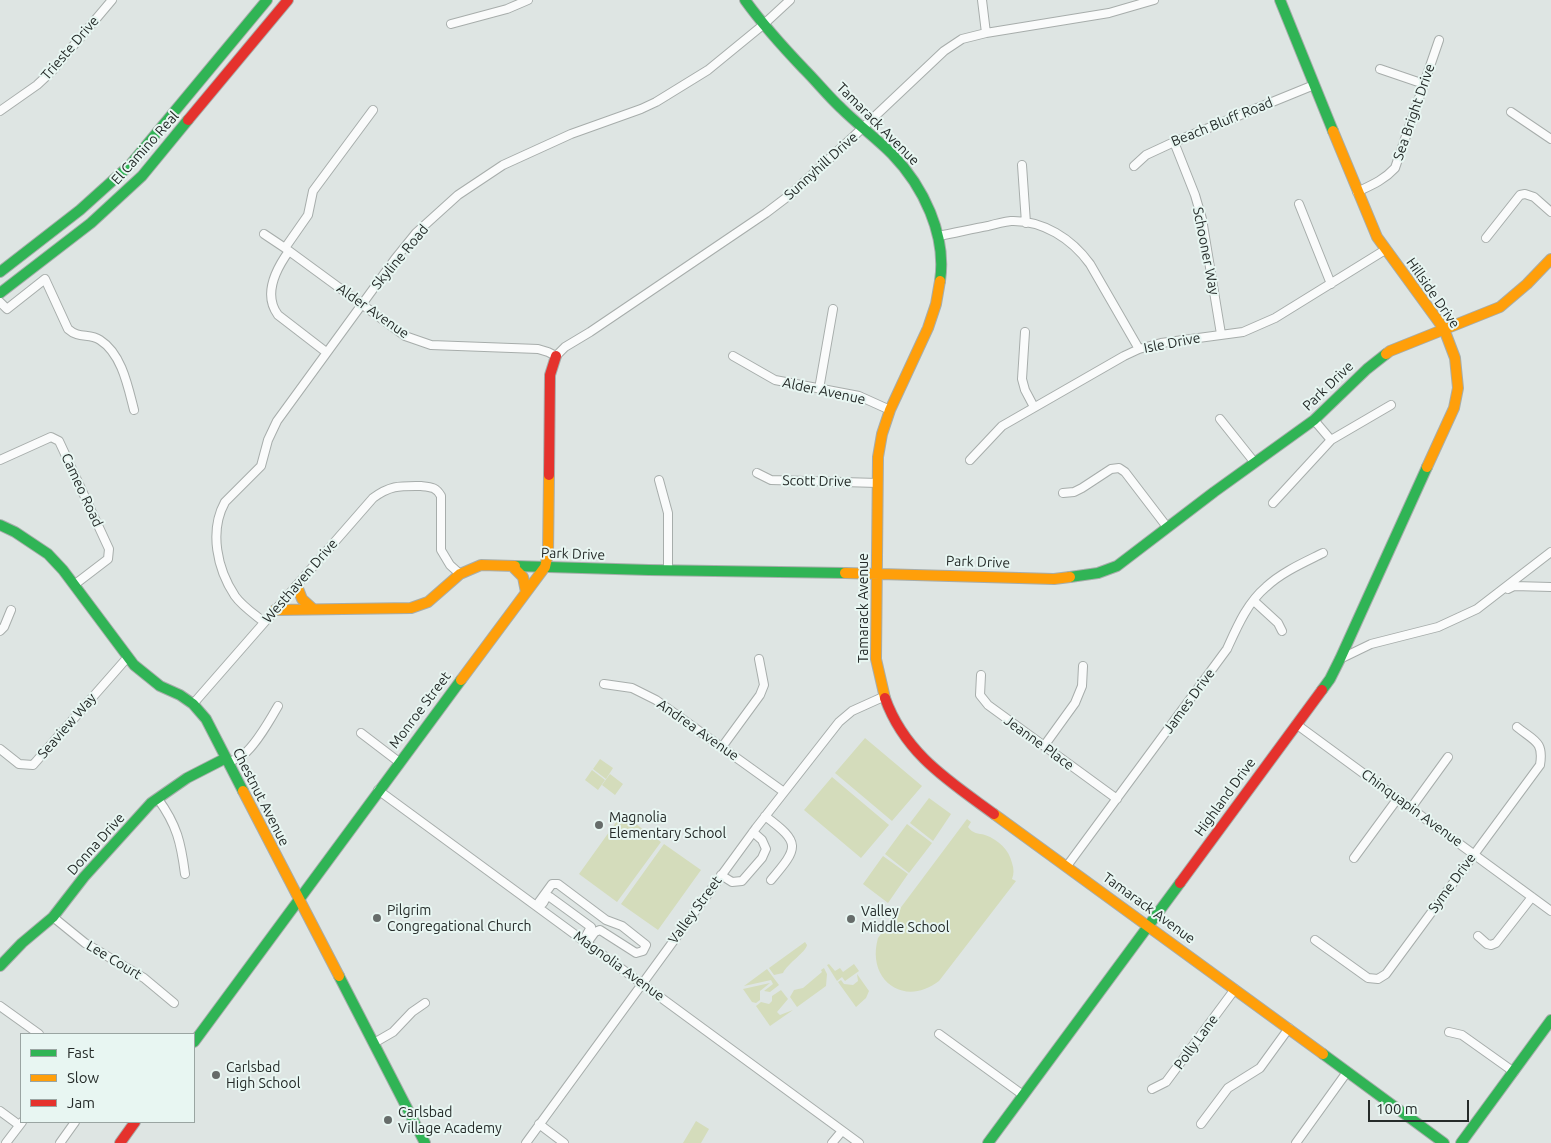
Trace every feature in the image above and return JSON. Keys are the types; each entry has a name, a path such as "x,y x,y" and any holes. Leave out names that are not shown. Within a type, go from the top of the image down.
{"main road":[{"name":"El Camino Real","path":"0,272 80,210 130,165 267,0"},
{"name":"El Camino Real","path":"0,292 91,223 142,176 288,0"},
{"name":"Tamarack Avenue","path":"745,0 763,25 840,107 892,154 912,178 921,192 938,236 941,273 936,304 928,328 890,410 882,434 878,457 876,659 883,697 900,731 910,745 933,769 1444,1143"},
{"name":"Hillside Drive","path":"1280,0 1357,192 1377,236 1385,250 1444,329 1457,363 1457,397 1454,408 1340,659"},
{"name":"Park Drive","path":"276,610 411,608 428,602 460,574 481,565 668,571 876,572 1054,579 1098,573 1117,566 1167,527 1314,420 1390,351 1506,302 1535,277 1551,259"},
{"name":"Monroe Street","path":"195,1041 300,900 378,790 545,567 548,554 550,375 556,356"},
{"name":"Chestnut Avenue","path":"0,525 15,532 48,554 63,570 127,658 149,679 180,694 193,704 206,719 425,1143"},
{"path":"511,566 521,572 526,580 526,592"},
{"path":"297,586 298,595 301,600 313,609"},
{"name":"Highland Drive","path":"988,1143 1330,679 1340,659"},
{"name":"Donna Drive","path":"0,966 22,943 53,918 84,877 151,803 187,778 227,760"},
{"path":"1461,1143 1551,1020"},
{"path":"120,1143 134,1123"}],"street":[{"name":"Trieste Drive","path":"0,110 37,85 52,71 112,0"},
{"path":"504,0 507,9"},
{"path":"451,24 507,9 528,0"},
{"name":"Skyline Road","path":"264,622 235,596 221,567 216,543 216,528 225,502 261,466 268,440 277,421 394,259 416,233 458,195 503,165 571,134 641,109 698,78 763,25 790,0"},
{"path":"982,0 986,33"},
{"name":"Sunnyhill Drive","path":"556,356 565,347 766,214 791,194 944,51 962,39 986,33 1090,17 1154,0"},
{"name":"Sea Bright Drive","path":"1357,192 1377,183 1395,168 1439,40"},
{"path":"1380,69 1424,84"},
{"name":"Beach Bluff Road","path":"1134,166 1146,155 1174,142 1314,85"},
{"path":"326,352 278,315 273,308 271,296 275,277 287,249 308,216 313,190 373,110"},
{"path":"1511,112 1551,140"},
{"name":"Schooner Way","path":"1174,142 1195,195 1202,219 1221,334"},
{"path":"1022,166 1026,223"},
{"path":"1486,238 1520,195 1525,194 1534,198 1551,212"},
{"path":"1299,204 1331,284"},
{"path":"938,236 1010,221 1050,229 1069,241 1082,253 1139,349"},
{"name":"Alder Avenue","path":"264,234 405,336 431,345 538,349 556,356"},
{"name":"Isle Drive","path":"970,460 1002,426 1139,349 1221,334 1243,332 1275,318 1385,250"},
{"path":"0,302 7,309 45,279 68,329 74,334 100,340 109,348 122,368 134,410"},
{"path":"818,390 832,309"},
{"path":"1025,332 1022,379 1034,408"},
{"name":"Alder Avenue","path":"733,356 775,380 818,390 859,396 890,410"},
{"path":"1274,503 1331,440 1391,405"},
{"path":"1220,419 1254,463"},
{"path":"1314,420 1331,440"},
{"name":"Cameo Road","path":"0,460 50,437 59,441 109,549 108,559 74,585"},
{"path":"1063,493 1074,492 1111,468 1119,468 1125,472 1167,527"},
{"name":"Scott Drive","path":"757,473 771,480 878,483"},
{"path":"660,480 668,513 668,571"},
{"name":"Westhaven Drive","path":"193,704 373,498 382,492 396,486 429,486 437,490 441,496 441,550 450,565 460,574"},
{"path":"1340,659 1371,644 1438,627 1477,609 1551,552"},
{"name":"James Drive","path":"1067,866 1227,649 1244,613 1264,588 1281,575 1322,553"},
{"path":"1502,591 1514,586 1551,587"},
{"path":"1254,601 1278,623 1282,631"},
{"path":"0,632 11,610"},
{"name":"Seaview Way","path":"0,749 19,764 32,765 127,658"},
{"path":"722,746 760,695 764,685 759,659"},
{"path":"1044,746 1075,703 1082,686 1083,666"},
{"name":"Jeanne Place","path":"981,675 980,695 988,705 1117,799"},
{"name":"Andrea Avenue","path":"604,684 632,688 656,700 784,792"},
{"name":"Valley Street","path":"526,1143 721,875 839,722 852,711 883,697"},
{"path":"227,760 242,755 248,749 278,706"},
{"name":"Chinquapin Avenue","path":"1296,724 1551,911"},
{"name":"Syme Drive","path":"1315,940 1368,978 1378,979 1386,974 1540,765 1542,752 1538,744 1517,727"},
{"path":"361,734 399,762"},
{"path":"1411,808 1448,757"},
{"name":"Magnolia Avenue","path":"378,790 859,1143"},
{"path":"1354,858 1398,798"},
{"path":"158,799 178,833 182,847 185,874"},
{"path":"765,816 786,832 791,840 792,847 791,855 771,880"},
{"path":"721,875 732,882 742,880 762,858 766,849 762,840 753,832"},
{"path":"538,907 552,884 558,884 606,920 622,926 646,946 643,951 636,953 600,930 595,932 585,942"},
{"path":"538,907 547,896 592,927"},
{"path":"1478,936 1487,944 1491,945 1496,942 1532,897"},
{"path":"585,942 592,927 601,916"},
{"name":"Lee Court","path":"53,918 85,943 144,978 174,1003"},
{"name":"Polly Lane","path":"1152,1089 1166,1082 1235,989"},
{"path":"374,1043 393,1032 412,1012 425,1003"},
{"path":"0,1006 38,1033"},
{"path":"1201,1124 1228,1088 1260,1068 1289,1028"},
{"path":"1449,1032 1462,1035 1514,1072"},
{"path":"939,1034 1023,1095"},
{"path":"1296,1143 1348,1072"},
{"path":"0,1111 20,1122"},
{"path":"6,1143 21,1123"},
{"path":"60,1143 75,1123"},
{"path":"539,1124 564,1143"},
{"path":"832,1143 842,1131"}],"green space":[{"path":"865,738 922,786 892,821 835,773"},
{"path":"600,759 613,768 606,779 593,769"},
{"path":"592,770 605,780 598,790 585,780"},
{"path":"610,774 623,784 615,795 602,785"},
{"path":"832,777 889,825 861,858 804,810"},
{"path":"929,798 951,814 933,841 910,823"},
{"path":"622,814 661,842 617,902 579,874"},
{"path":"967,819 971,822 968,827 972,831 985,835 1003,846 1011,858 1013,867 1012,879 1016,881 939,981 926,989 913,992 901,990 891,985 883,977 878,966 876,953 878,938"},
{"path":"907,824 932,843 909,873 885,854"},
{"path":"664,844 701,870 658,930 621,904"},
{"path":"883,856 908,874 888,903 863,884"},
{"path":"805,942 806,948 783,973 774,975 769,968"},
{"path":"829,964 835,971 840,968 843,972 854,964 859,971 845,981 842,977 837,981 827,965"},
{"path":"824,968 827,974 826,986 797,1007 790,997 794,990 803,988 822,972 821,970"},
{"path":"767,969 779,985 770,992 764,991 773,984 771,980 744,986"},
{"path":"857,974 869,991 866,998 856,1007 838,982 841,980 844,984 853,985 858,981"},
{"path":"770,983 760,991 760,1000 756,1003 752,1002 743,989"},
{"path":"781,990 788,999 777,1012 780,1015 793,1010 770,1026 756,1006 761,1002 769,1004 772,1001 772,996"},
{"path":"696,1121 709,1129 701,1143 683,1143"}],"traffic: fast":[{"path":"0,272 80,210 130,165 267,0"},
{"path":"745,0 796,61 853,120 892,154 914,181 923,196 936,229 940,246 940,281"},
{"path":"1280,0 1333,131"},
{"path":"0,293 91,223 142,176 188,120"},
{"path":"1070,577 1098,573 1117,566 1214,492 1314,420 1367,369 1386,354"},
{"path":"1322,690 1340,659 1427,467"},
{"path":"0,525 15,532 48,554 63,570 134,665 160,686 180,695 193,704 206,719 243,791"},
{"path":"515,566 845,573"},
{"path":"195,1041 461,680"},
{"path":"0,966 22,943 53,917 84,877 151,803 187,778 226,758"},
{"path":"988,1143 1180,883"},
{"path":"339,976 425,1143"},
{"path":"1461,1143 1551,1020"},
{"path":"1323,1054 1444,1143"}],"traffic: slow":[{"path":"1333,131 1377,237 1444,329 1455,358 1458,388 1454,408 1427,467"},
{"path":"1386,354 1500,307 1527,284 1551,259"},
{"path":"885,698 876,659 878,457 882,434 890,410 928,328 936,304 940,281"},
{"path":"461,680 545,567 548,554 549,475"},
{"path":"275,610 411,608 428,602 460,574 481,565 515,566"},
{"path":"512,566 523,577 526,592"},
{"path":"845,573 1054,579 1070,577"},
{"path":"297,586 302,599 313,609"},
{"path":"243,791 339,976"},
{"path":"994,814 1323,1054"}],"traffic: jam":[{"path":"188,120 288,0"},
{"path":"549,475 550,375 556,356"},
{"path":"1180,883 1322,690"},
{"path":"885,698 894,718 916,751 945,778 994,814"},
{"path":"120,1143 134,1123"}],"place":[{"name":"Magnolia Elementary School","path":"599,825"},
{"name":"Pilgrim Congregational Church","path":"377,918"},
{"name":"Valley Middle School","path":"851,919"},
{"name":"Carlsbad High School","path":"216,1075"},
{"name":"Carlsbad Village Academy","path":"388,1120"}]}
